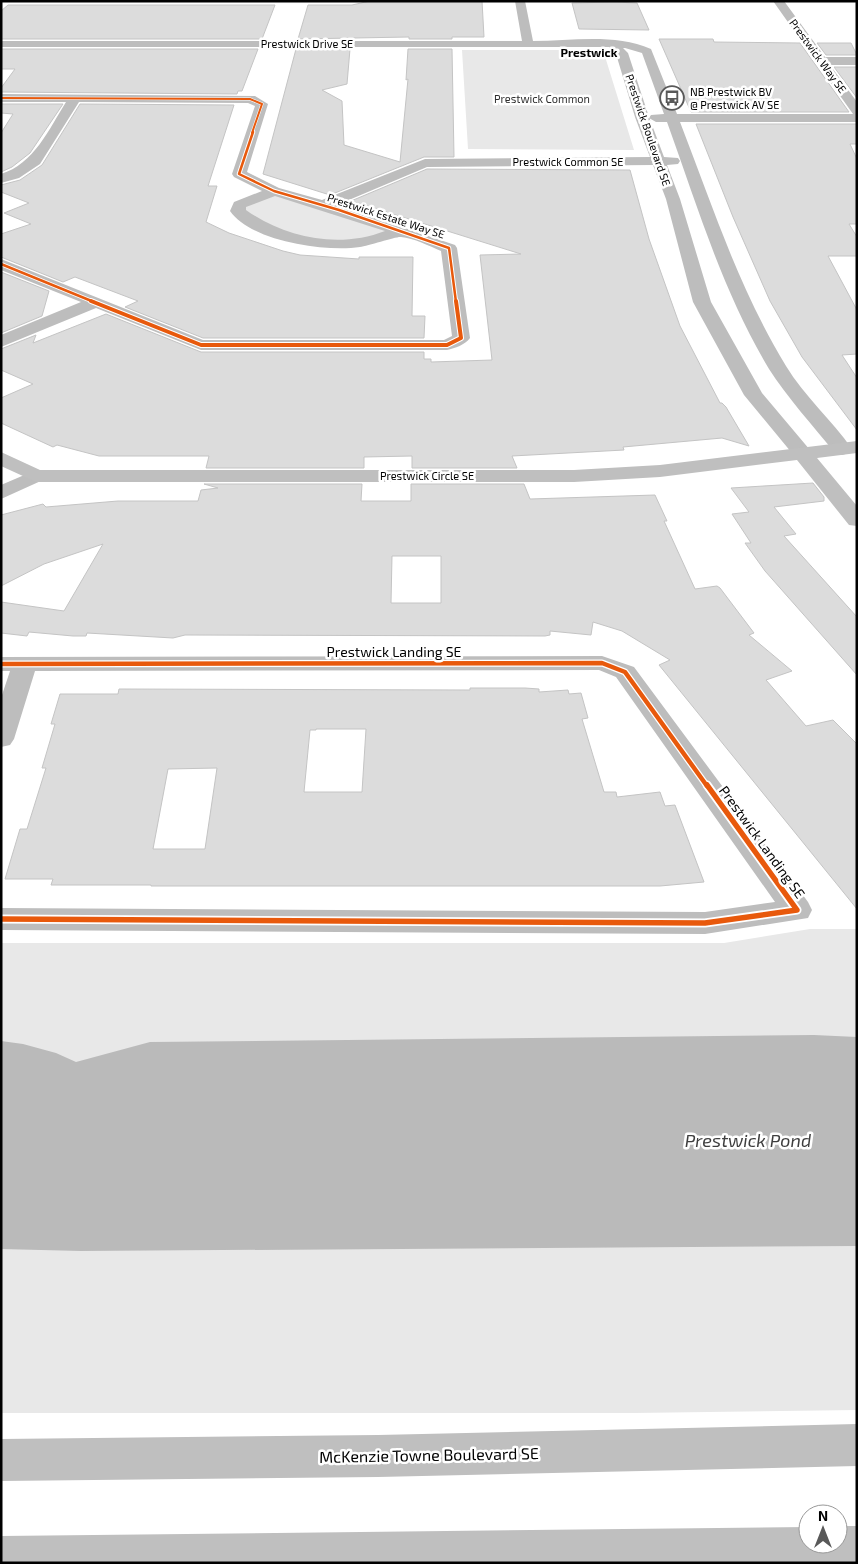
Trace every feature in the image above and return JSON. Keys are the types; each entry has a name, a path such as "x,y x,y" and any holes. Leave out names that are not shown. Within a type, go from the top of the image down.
{"street":[{"path":"520,1 528,44"},
{"name":"Prestwick Way SE","path":"778,1 857,111"},
{"name":"Prestwick Drive SE","path":"1,44 509,40 528,44 613,44"},
{"name":"Prestwick Boulevard SE","path":"613,44 622,53 657,162 673,199 702,302 754,395 857,520"},
{"name":"Prestwick Boulevard SE","path":"613,44 635,46 647,51 719,250 746,312 779,370 850,448 857,465"},
{"path":"821,61 857,61"},
{"name":"Prestwick Estate Way SE","path":"1,98 250,99 262,104 239,174 274,191 449,248 461,338 447,345 202,345 1,264"},
{"path":"1,179 14,175 35,161 75,98"},
{"path":"642,118 857,118"},
{"name":"Prestwick Common SE","path":"331,208 439,168 447,162 688,161"},
{"name":"Prestwick Estate Way SE","path":"274,191 239,205 238,211 250,222 272,231 316,243 342,244 366,242 386,237 399,231"},
{"path":"1,342 94,303"},
{"name":"Prestwick Circle SE","path":"1,458 36,476 574,476 660,471 850,448"},
{"path":"1,493 36,476"},
{"name":"Prestwick Landing SE","path":"1,739 13,664 602,663 625,672 797,910 705,923 1,919"},
{"name":"McKenzie Towne Boulevard SE","path":"1,1460 378,1456 857,1445"},
{"path":"1,1558 857,1548"}],"green space":[{"name":"Prestwick Common","path":"462,50 603,50 634,150 468,149"},
{"path":"274,191 397,230 342,244 272,231 239,205"},
{"path":"810,929 857,929 857,1410 635,1413 1,1413 1,943 724,943"}],"water":[{"name":"Prestwick Pond","path":"814,1035 857,1037 857,1246 81,1251 1,1249 1,1041 23,1044 56,1053 76,1062 150,1042"}],"building":[{"path":"370,1 482,1 484,37 452,37 452,39 409,39 409,37 298,39 308,5 352,5"},
{"path":"572,3 637,3 649,30 579,29"},
{"path":"8,5 275,5 262,39 1,39 1,11"},
{"path":"659,39 713,39 714,42 800,43 849,112 691,112"},
{"path":"817,43 851,43 857,55 826,55"},
{"path":"1,49 258,49 242,91 238,91 237,94 1,92 1,88 15,69 1,69"},
{"path":"296,49 350,49 347,84 322,90 342,101 344,145 400,162 408,79 406,80 408,49 452,49 454,157 424,157 330,195 263,174"},
{"path":"834,67 857,67 857,98"},
{"path":"1,104 63,104 30,153 12,167 1,172 1,133 13,114 1,113"},
{"path":"80,104 234,105 208,186 217,186 206,222 229,233 300,255 359,259 359,257 413,257 412,316 425,316 424,338 203,338 125,307 138,301 75,277 63,282 1,257 1,234 31,224 4,213 29,203 1,192 1,185 20,180 42,165"},
{"path":"696,124 857,124 857,144 850,144 857,159 857,224 849,224 857,237 857,256 828,256 857,310 857,354 842,355 857,378 857,430 802,357 770,301 733,217"},
{"path":"427,169 630,170 649,239 680,326 720,403 726,407 749,446 722,438 623,447 624,450 512,456 517,468 412,468 412,456 364,457 364,468 206,468 209,456 99,456 57,445 53,447 1,423 1,398 33,384 1,370 1,349 36,335 33,343 106,314 201,352 424,352 424,359 431,359 431,362 492,360 480,255 521,254 351,201"},
{"path":"1,272 49,291 42,316 1,333"},
{"path":"813,483 824,497 824,501 774,507 796,534 784,536 857,617 857,675 765,571 745,543 751,543 732,514 749,512 731,488"},
{"path":"204,484 362,484 361,501 411,501 411,484 524,484 530,499 655,495 667,521 664,521 695,589 717,586 720,588 754,633 749,635 792,671 766,680 806,726 833,720 857,744 857,909 659,665 670,660 622,631 593,622 591,635 550,631 550,635 545,636 185,635 173,638 87,633 86,636 73,636 29,632 27,636 1,633 1,602 64,611 103,544 44,564 1,586 1,515 43,504 46,507 118,501 198,501 201,490 218,488","holes":["392,556 441,556 441,603 391,603"]},
{"path":"470,688 525,688 539,689 539,692 568,690 569,694 581,693 588,718 582,719 604,792 616,792 617,797 660,792 665,806 675,805 704,882 660,886 151,886 51,885 53,879 5,879 20,829 27,829 46,768 42,768 55,724 51,724 60,694 118,694 119,689 470,690","holes":["366,729 362,792 304,792 310,730","217,768 205,849 153,849 168,769"]}],"cycle path":[{"path":"1,98 250,99 262,104 239,174 274,191 339,210 449,248 461,338 447,345 201,345 1,264"},
{"path":"1,664 602,663 625,672 797,910 705,923 1,919"}],"place":[{"name":"NB Prestwick BV @ Prestwick AV SE","path":"672,98"}],"district":[{"name":"Prestwick","path":"589,53"}]}
